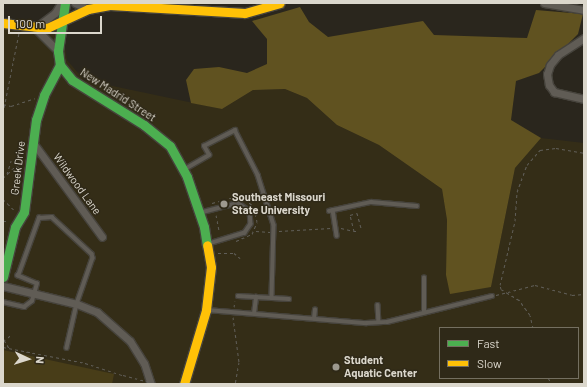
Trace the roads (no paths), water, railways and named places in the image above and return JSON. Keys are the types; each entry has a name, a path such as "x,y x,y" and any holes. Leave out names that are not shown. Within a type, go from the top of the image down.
{"street":[{"path":"35,28 55,13 60,3"},
{"path":"60,65 58,52 65,3"},
{"path":"75,3 88,9"},
{"path":"3,23 35,28 47,28 62,23 88,9 110,5 245,13 280,3"},
{"path":"544,3 584,10"},
{"path":"35,28 58,52"},
{"path":"584,38 558,54 550,65 547,74 549,85 554,92 584,99"},
{"name":"Greek Drive","path":"3,277 15,228 24,212 39,108 60,65"},
{"name":"New Madrid Street","path":"60,65 72,80 144,124 170,146 183,170 199,213 211,267 206,310 184,384"},
{"name":"Wildwood Lane","path":"34,144 102,237"},
{"path":"3,286 77,304 97,312 130,342 144,363 151,384"}],"lane":[{"path":"183,170 208,155 204,146 235,130 258,175 274,232 272,298"},
{"path":"337,236 337,228 331,210 371,202 417,206"},
{"path":"199,213 238,203 250,211 251,224 245,233 207,244"},
{"path":"3,302 24,307 32,301 37,284 18,276 39,218 52,217 92,254 77,304 68,348"},
{"path":"424,278 424,313"},
{"path":"238,296 289,299"},
{"path":"206,310 314,319 379,322 424,313 492,296"},
{"path":"254,314 256,297"},
{"path":"378,305 379,322"},
{"path":"314,319 315,310"}],"place":[{"name":"Southeast Missouri State University","path":"224,204"},
{"name":"Student Aquatic Center","path":"336,367"}]}
